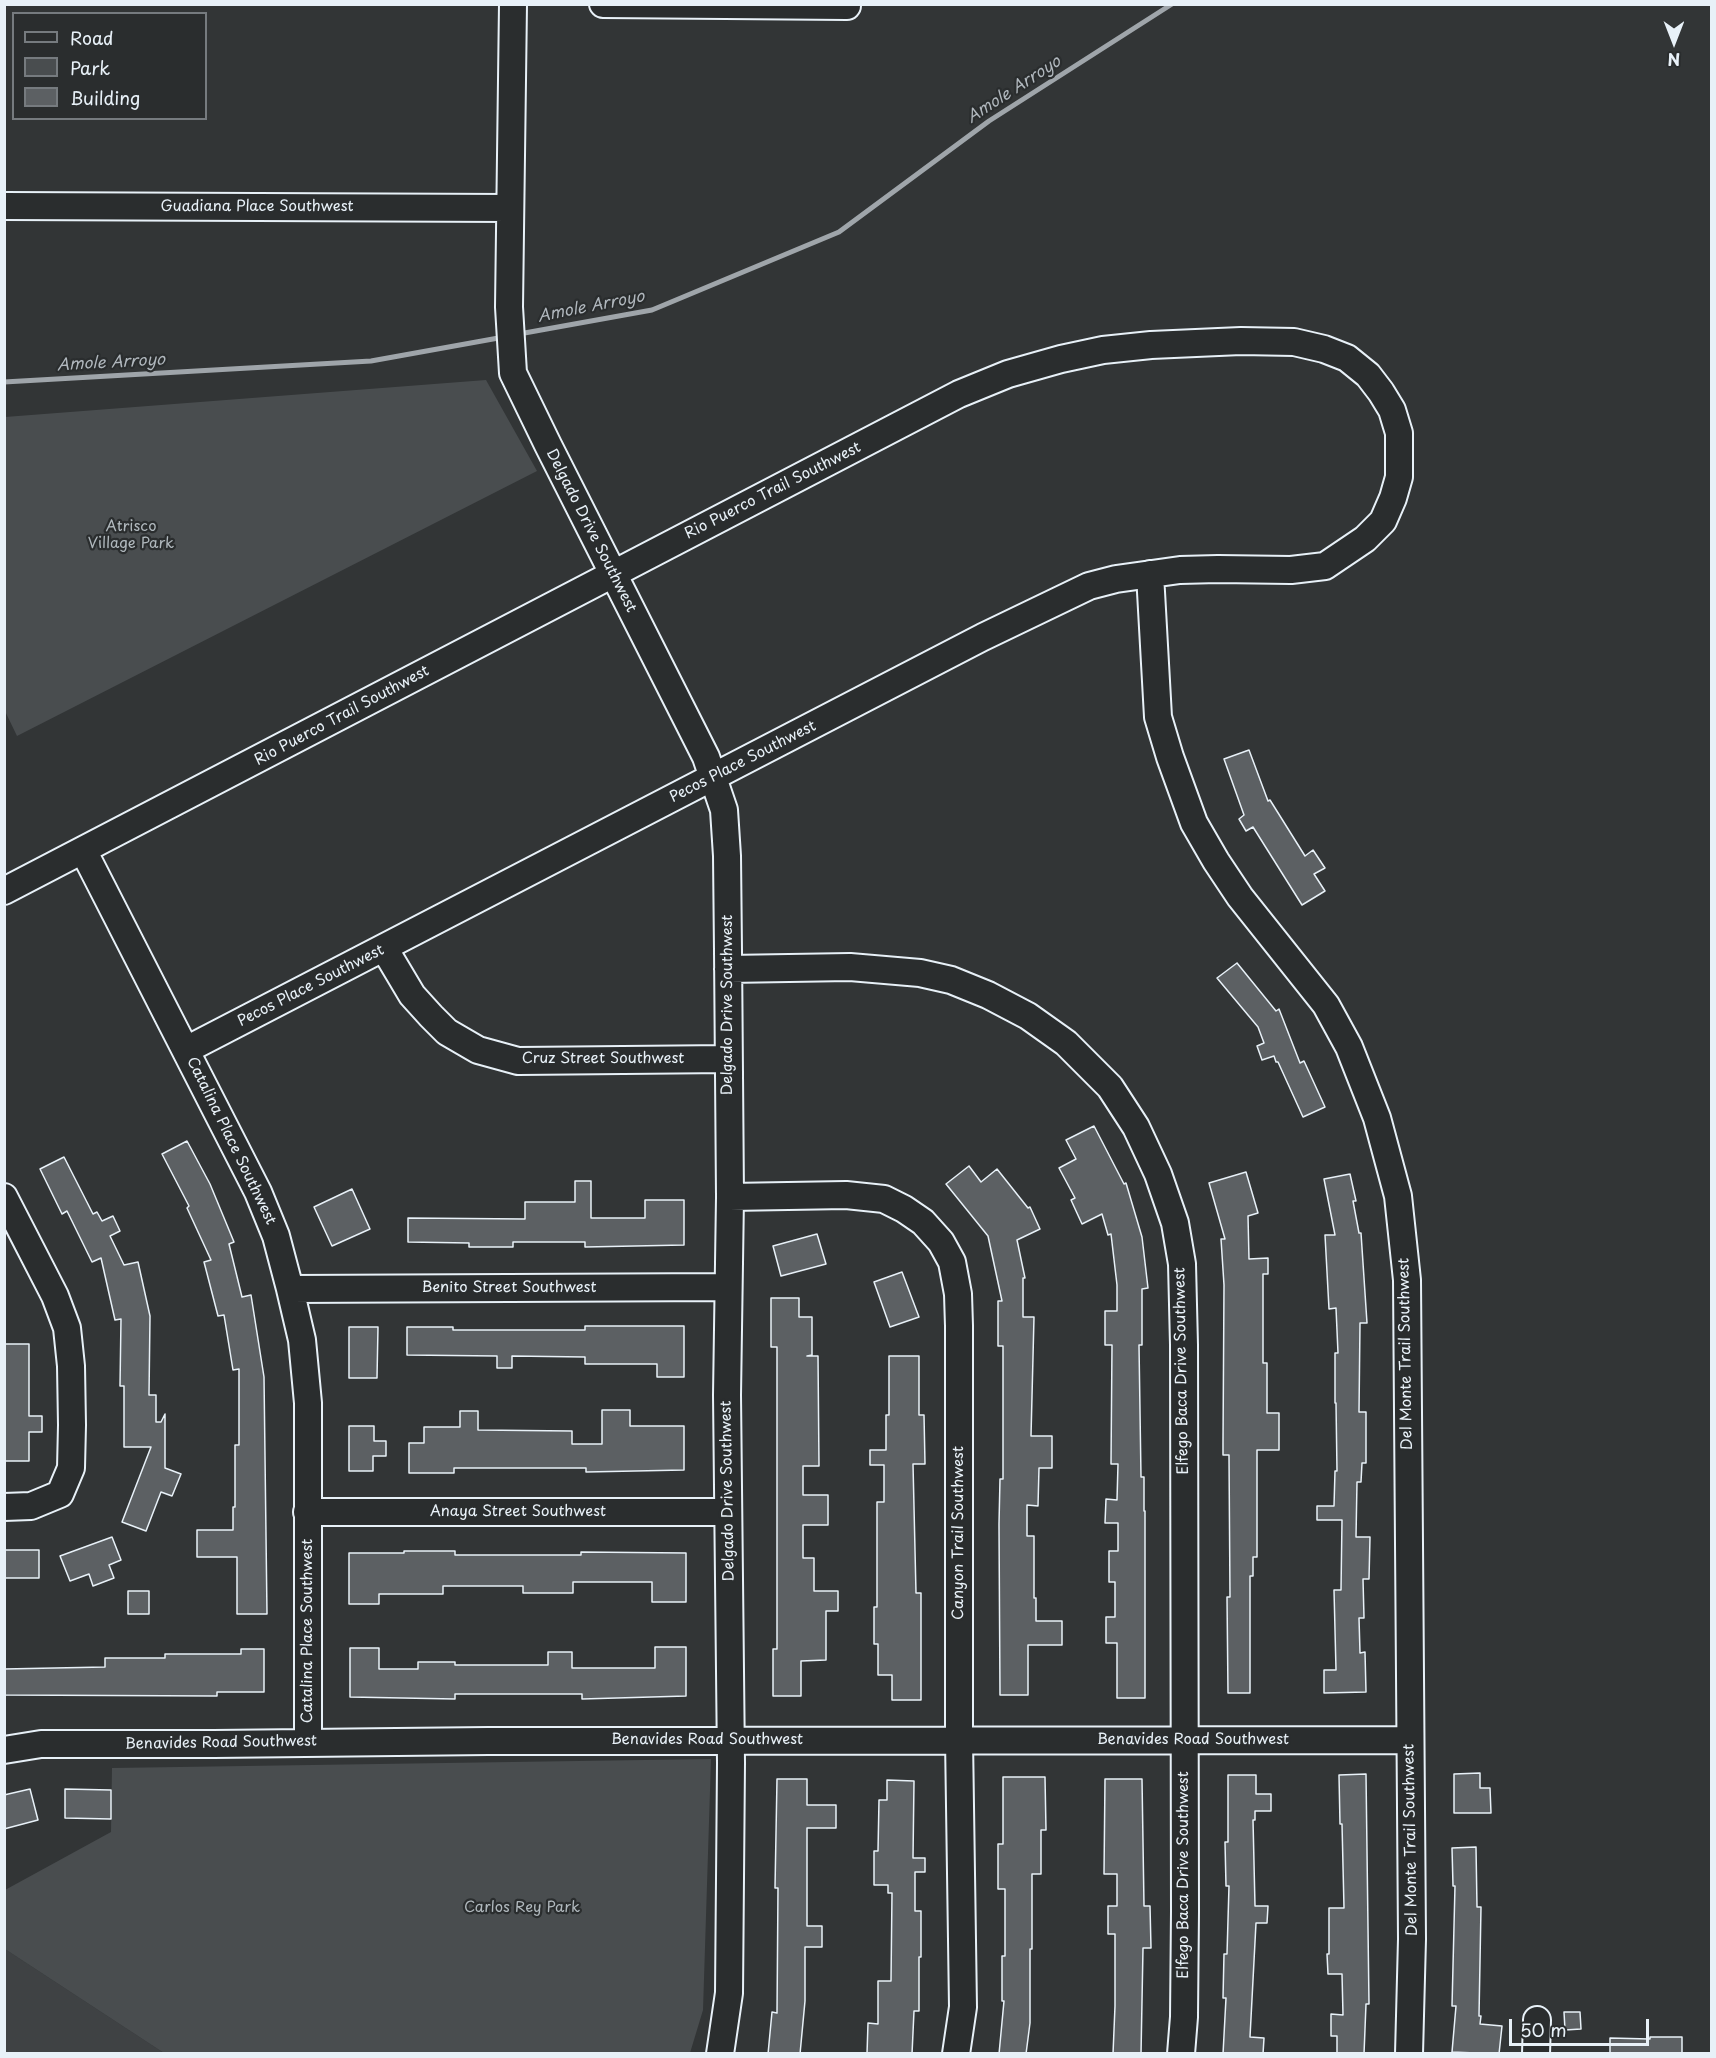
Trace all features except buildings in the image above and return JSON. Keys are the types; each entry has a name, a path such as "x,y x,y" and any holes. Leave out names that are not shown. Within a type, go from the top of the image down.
{"street":[{"name":"Delgado Drive Southwest","path":"513,4 509,308 513,373 714,777 724,810 727,856 730,1197 728,1512 731,1740 729,1993 720,2054"},
{"path":"603,4 847,6"},
{"name":"Guadiana Place Southwest","path":"4,206 510,208"},
{"name":"Rio Puerco Trail Southwest","path":"4,891 959,394 1008,374 1061,359 1103,350 1151,345 1241,341 1294,342 1347,358 1368,375 1382,392 1392,410 1399,433 1399,477 1383,521 1365,539 1325,566"},
{"name":"Pecos Place Southwest","path":"186,1050 1059,598 1089,586 1116,579 1180,570 1218,568 1290,570 1325,566"},
{"name":"Del Monte Trail Southwest","path":"1150,574 1158,717 1194,823 1240,897 1326,1005 1349,1047 1377,1118 1398,1196 1407,1280 1412,1939 1409,2054"},
{"name":"Catalina Place Southwest","path":"82,850 258,1192 276,1236 290,1288 302,1340 308,1403 308,1742"},
{"name":"Cruz Street Southwest","path":"384,948 412,995 431,1016 447,1032 478,1050 518,1061 728,1059"},
{"name":"Elfego Baca Drive Southwest","path":"728,969 850,967 920,973 951,980 988,995 1028,1016 1066,1043 1110,1087 1136,1127 1158,1174 1175,1223 1182,1264 1184,1993 1180,2054"},
{"name":"Canyon Trail Southwest","path":"730,1197 846,1195 884,1199 923,1222 941,1242 952,1262 958,1294 959,1326 959,1739 963,2007 956,2054"},
{"path":"4,1197 55,1296 67,1328 71,1366 71,1468 60,1494 32,1506 4,1507"},
{"name":"Benito Street Southwest","path":"290,1288 728,1287"},
{"name":"Anaya Street Southwest","path":"307,1512 728,1512"},
{"name":"Benavides Road Southwest","path":"4,1750 41,1744 308,1742 959,1739 1409,1740"},
{"path":"1536,2054 1537,2020"}],"shaded area":[{"path":"5,1949 164,2053 5,2053"}],"green space":[{"name":"Atrisco Village Park","path":"486,380 537,471 17,736 4,709 5,417"},
{"name":"Carlos Rey Park","path":"711,1759 703,2010 690,2053 164,2053 5,1949 5,1890 111,1832 112,1768"}],"waterway":[{"name":"Amole Arroyo","path":"519,334 652,310 839,232 989,121 1172,4"},
{"name":"Amole Arroyo","path":"4,382 371,361 504,337"}]}
